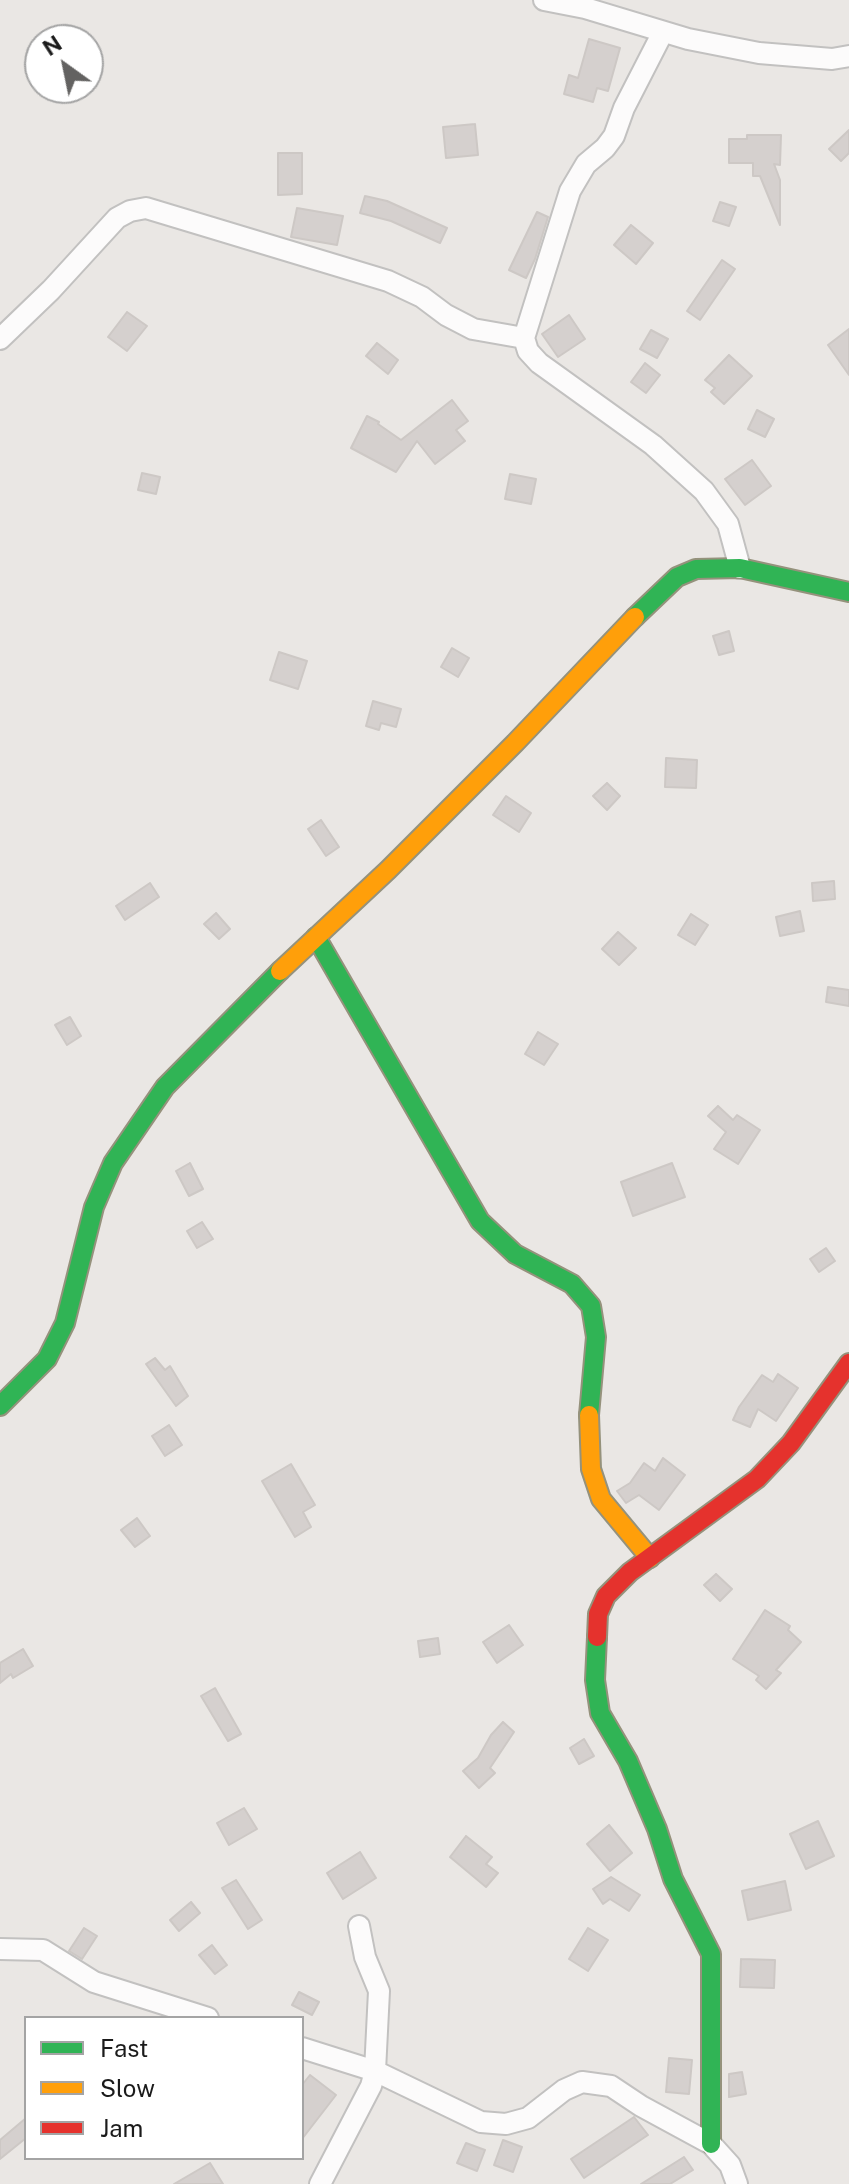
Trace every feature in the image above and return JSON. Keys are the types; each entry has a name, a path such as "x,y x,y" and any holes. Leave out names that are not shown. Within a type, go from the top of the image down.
{"street":[{"path":"544,0 585,8 663,32 759,53 832,59 849,56"},
{"path":"663,32 624,108 614,136 586,164 570,191 524,338 528,351 539,363 653,445 704,491 728,524 740,568"},
{"path":"0,339 51,290 117,218 146,208 388,281 422,297 446,315 473,329 524,338"},
{"path":"0,1406 47,1359 65,1323 94,1207 113,1163 165,1087 251,998 388,870 515,743 655,596 677,577 696,569 740,568 849,592"},
{"path":"316,937 480,1221 515,1254 572,1284 591,1306 596,1337 589,1403 591,1469 601,1499 650,1558"},
{"path":"711,2144 711,1954 673,1879 657,1829 628,1761 600,1713 595,1680 598,1614 606,1596 630,1572 757,1479 791,1443 849,1363"},
{"path":"320,2184 371,2086 375,2071 379,1991 365,1957 359,1926"},
{"path":"0,1949 43,1950 94,1982 202,2016"},
{"path":"304,2049 375,2071 481,2122 506,2124 528,2118 564,2090 582,2082 611,2086 711,2144 730,2165 737,2184"}],"building":[{"path":"589,39 620,48 608,91 597,88 593,102 564,94 569,75 578,78"},
{"path":"475,124 478,155 446,158 443,127"},
{"path":"849,130 849,153 841,161 829,149"},
{"path":"747,135 781,135 780,165 774,164 780,180 780,225 760,176 753,176 753,163 729,163 729,139 747,139"},
{"path":"278,153 302,153 302,194 278,195"},
{"path":"365,196 387,201 447,228 440,243 391,221 360,213"},
{"path":"720,202 736,207 729,226 713,221"},
{"path":"297,208 343,216 337,245 291,237"},
{"path":"537,212 548,217 526,278 509,270"},
{"path":"631,225 653,243 636,264 614,245"},
{"path":"722,260 735,269 700,320 687,311"},
{"path":"127,312 147,326 127,351 108,337"},
{"path":"569,315 585,339 558,357 542,334"},
{"path":"849,329 849,375 828,345"},
{"path":"651,330 668,339 657,358 640,349"},
{"path":"377,343 398,360 388,374 366,356"},
{"path":"729,355 752,376 724,404 711,392 715,388 705,380"},
{"path":"645,363 660,375 646,393 631,382"},
{"path":"452,400 468,421 456,430 465,441 435,464 417,441 396,472 351,448 367,416 401,440"},
{"path":"757,410 774,419 765,437 748,429"},
{"path":"752,460 771,486 745,505 725,479"},
{"path":"142,473 160,477 156,494 138,490"},
{"path":"510,474 536,479 531,504 505,499"},
{"path":"729,631 734,651 719,655 713,636"},
{"path":"452,648 469,658 458,677 441,667"},
{"path":"279,652 307,661 298,689 270,680"},
{"path":"373,701 401,709 396,727 381,723 379,730 366,726"},
{"path":"666,758 697,760 696,788 665,787"},
{"path":"607,783 620,796 607,810 593,796"},
{"path":"506,796 531,813 519,832 493,815"},
{"path":"321,820 339,847 326,856 308,829"},
{"path":"834,881 835,899 813,901 812,883"},
{"path":"150,883 159,897 125,920 116,906"},
{"path":"800,911 804,931 780,936 776,917"},
{"path":"216,913 230,929 219,939 204,924"},
{"path":"691,914 708,925 695,945 678,935"},
{"path":"618,932 636,948 619,965 602,949"},
{"path":"828,987 849,990 849,1006 826,1002"},
{"path":"70,1017 81,1036 67,1045 55,1025"},
{"path":"538,1032 558,1044 544,1065 525,1054"},
{"path":"718,1106 733,1120 737,1115 760,1130 738,1164 714,1149 726,1132 708,1116"},
{"path":"190,1163 203,1189 189,1196 176,1171"},
{"path":"672,1163 685,1197 633,1216 621,1182"},
{"path":"202,1222 213,1239 197,1248 187,1231"},
{"path":"826,1248 835,1261 819,1272 810,1259"},
{"path":"155,1358 165,1370 170,1366 188,1396 176,1406 146,1364"},
{"path":"778,1374 798,1388 776,1421 758,1409 750,1427 733,1420 762,1375 773,1382"},
{"path":"169,1425 182,1445 165,1456 152,1436"},
{"path":"663,1458 685,1475 659,1510 639,1495 626,1503 617,1491 630,1483 644,1463 655,1471"},
{"path":"291,1464 315,1505 303,1512 311,1527 295,1537 262,1481"},
{"path":"137,1518 150,1536 135,1547 121,1530"},
{"path":"716,1574 732,1589 720,1601 704,1585"},
{"path":"765,1610 790,1626 788,1630 801,1642 776,1670 781,1673 766,1689 756,1680 759,1676 733,1659"},
{"path":"509,1625 523,1645 497,1663 483,1642"},
{"path":"438,1638 440,1654 420,1657 418,1641"},
{"path":"23,1649 33,1666 13,1678 11,1674 0,1683 0,1663"},
{"path":"215,1688 241,1734 228,1741 201,1696"},
{"path":"503,1722 514,1732 490,1768 495,1773 479,1788 463,1771 478,1758 491,1735"},
{"path":"584,1739 594,1756 579,1764 570,1748"},
{"path":"244,1808 257,1829 229,1845 217,1823"},
{"path":"818,1821 834,1856 806,1869 790,1834"},
{"path":"609,1825 632,1853 610,1871 587,1844"},
{"path":"466,1836 492,1857 486,1864 498,1873 486,1887 450,1857"},
{"path":"360,1852 376,1878 343,1899 327,1873"},
{"path":"611,1877 640,1895 629,1911 610,1899 603,1904 593,1889"},
{"path":"236,1880 262,1920 248,1929 222,1888"},
{"path":"785,1881 791,1910 748,1920 742,1891"},
{"path":"191,1902 200,1913 179,1931 170,1920"},
{"path":"84,1928 97,1936 82,1959 69,1951"},
{"path":"588,1928 608,1940 588,1971 569,1959"},
{"path":"212,1945 227,1965 215,1974 199,1955"},
{"path":"741,1959 775,1960 774,1988 740,1987"},
{"path":"299,1992 319,2002 312,2015 292,2005"},
{"path":"669,2058 692,2060 689,2094 666,2092"},
{"path":"742,2072 746,2094 729,2097 729,2074"},
{"path":"310,2075 336,2095 304,2136 304,2082"},
{"path":"634,2117 648,2135 584,2178 571,2159"},
{"path":"24,2120 24,2140 0,2159 0,2140"},
{"path":"503,2140 522,2147 513,2172 494,2165"},
{"path":"466,2143 485,2150 477,2171 457,2163"},
{"path":"684,2157 693,2170 670,2184 641,2184"},
{"path":"210,2163 223,2184 174,2184"}],"traffic: fast":[{"path":"635,617 677,577 696,569 740,568 849,592"},
{"path":"316,937 480,1221 515,1254 572,1284 591,1306 596,1337 589,1415"},
{"path":"0,1406 47,1359 65,1323 94,1207 113,1163 165,1087 280,971"},
{"path":"597,1637 595,1680 600,1713 628,1761 657,1829 673,1879 711,1954 711,2144"}],"traffic: slow":[{"path":"280,971 388,870 635,617"},
{"path":"589,1415 591,1469 601,1499 650,1558"}],"traffic: jam":[{"path":"597,1637 598,1614 606,1596 630,1572 757,1479 791,1443 849,1363"}]}
